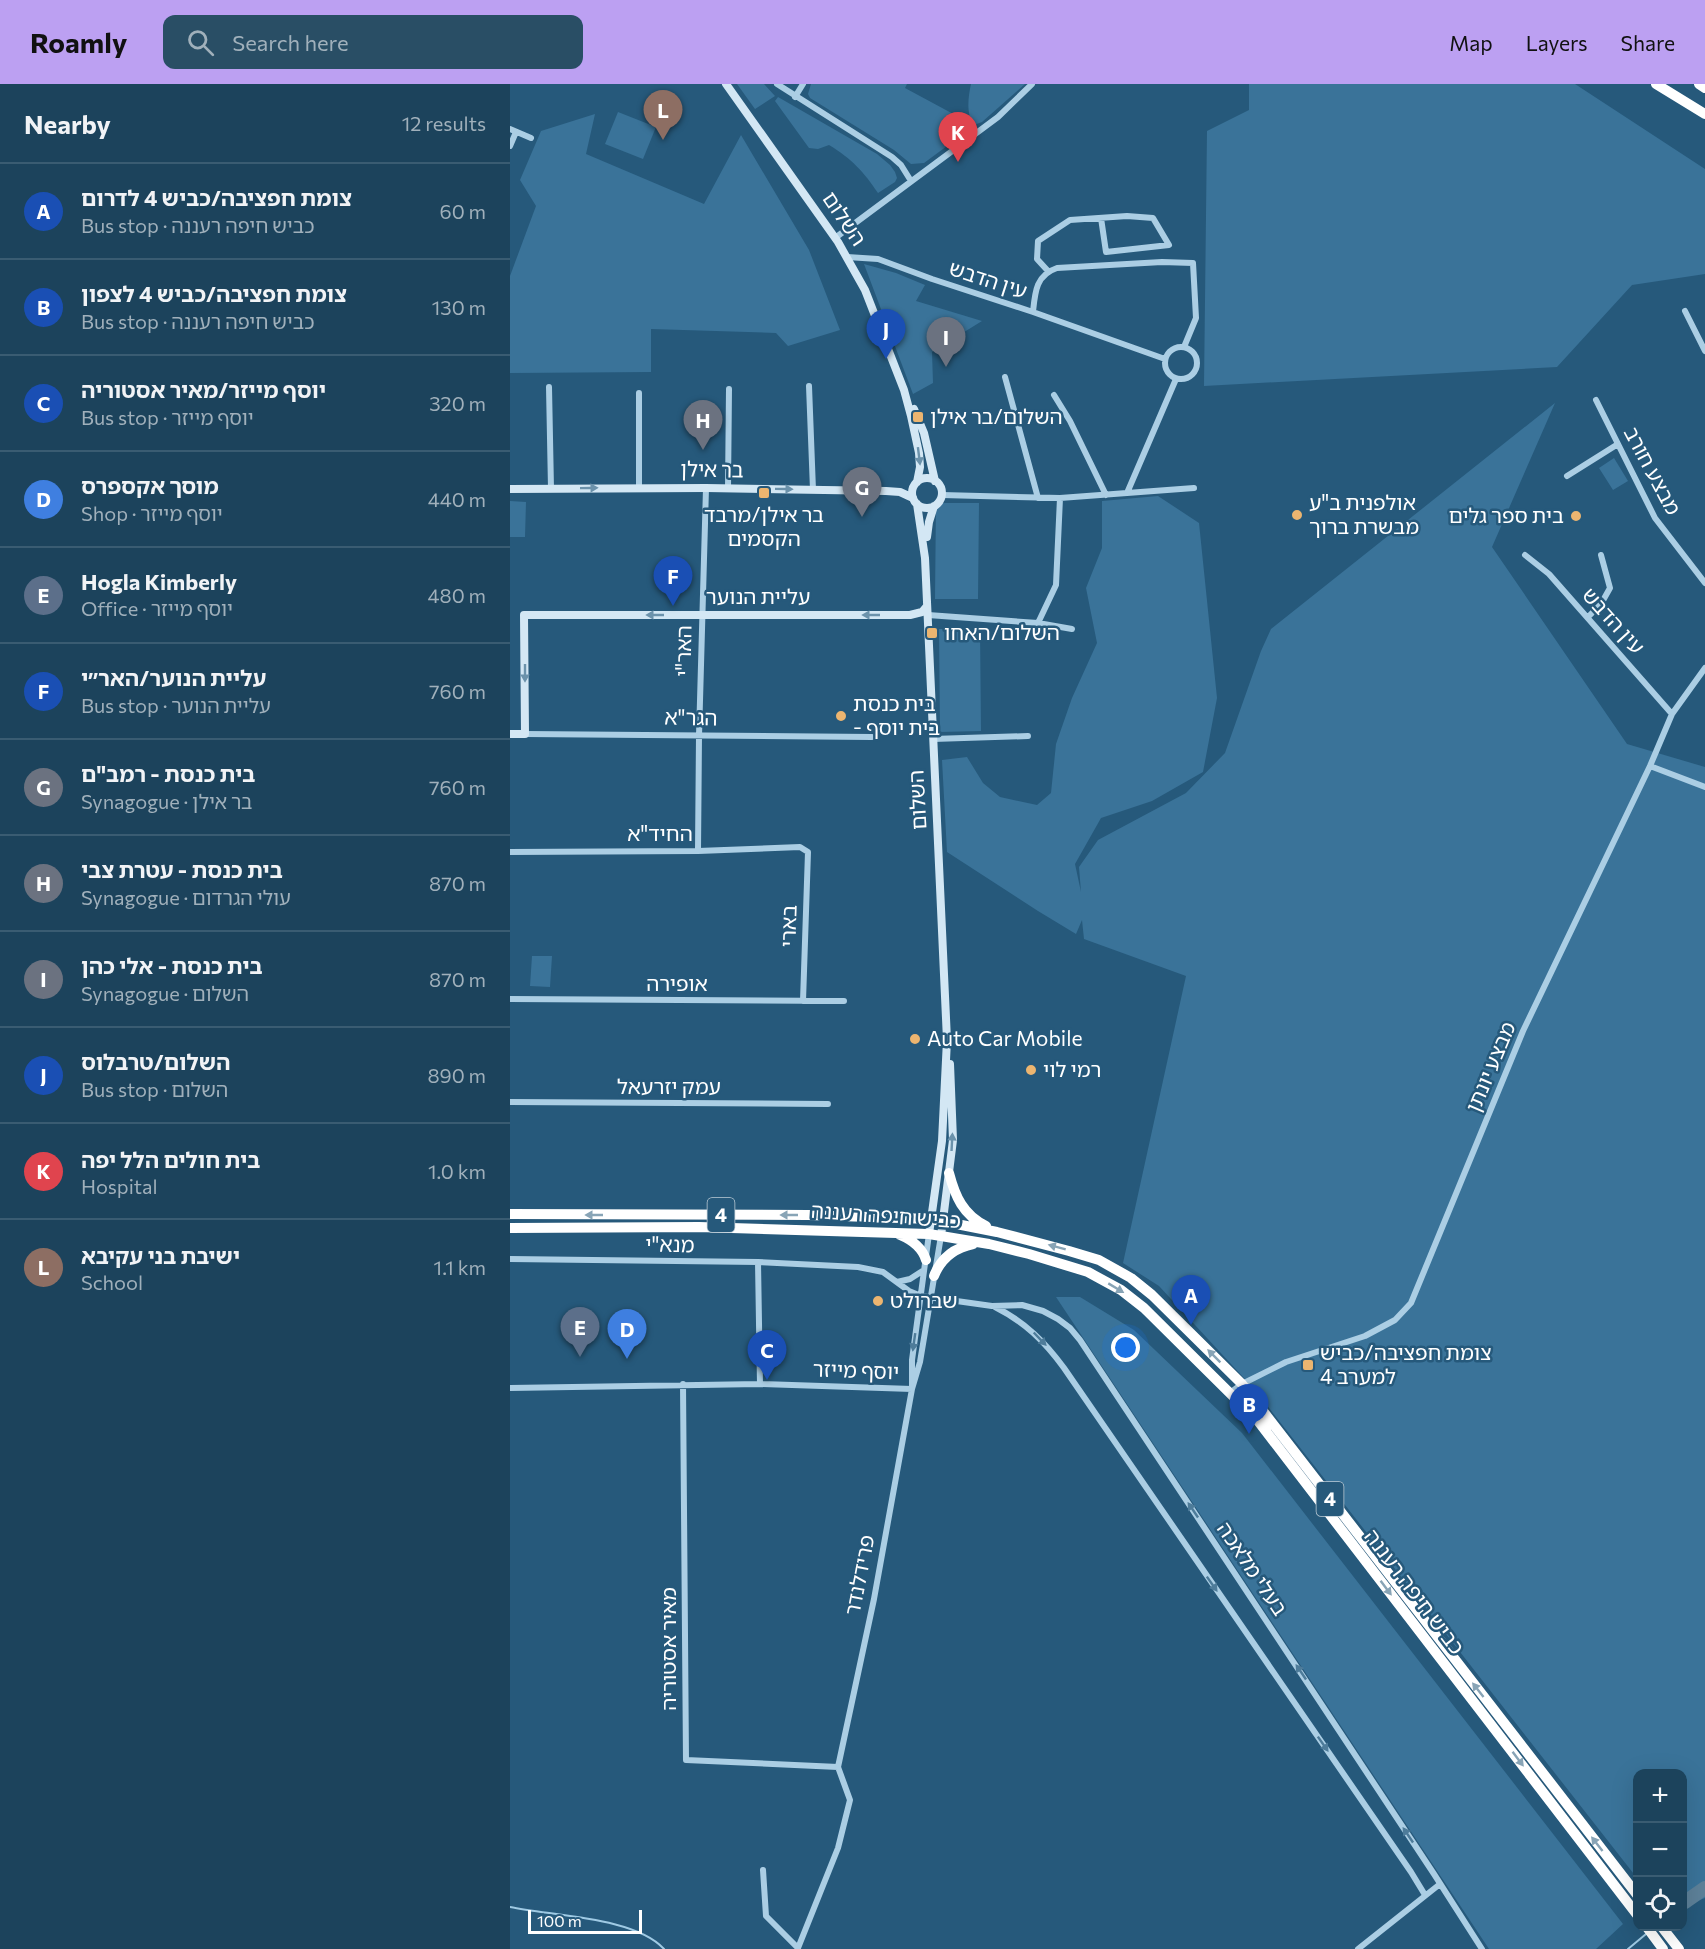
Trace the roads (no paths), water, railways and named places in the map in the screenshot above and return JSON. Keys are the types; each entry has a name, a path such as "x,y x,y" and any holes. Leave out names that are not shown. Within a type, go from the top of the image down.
{"highway":[{"path":"1656,84 1705,114"},
{"path":"1699,84 1705,88"},
{"path":"950,1173 954,1189 967,1214 980,1224 997,1232"},
{"name":"כביש חיפה רעננה","path":"510,1214 808,1215 931,1219 997,1232 1099,1260 1131,1278 1152,1294 1242,1384 1633,1890"},
{"name":"כביש חיפה רעננה","path":"510,1228 699,1227 929,1234 1029,1254 1088,1272 1121,1290 1144,1308 1258,1421 1633,1910"},
{"path":"894,1233 915,1243 924,1254 928,1269 938,1264 954,1250 981,1243"},
{"path":"1650,1931 1663,1949"},
{"path":"1665,1931 1679,1949"}],"street":[{"name":"השלום","path":"726,84 835,238 874,310 912,416 919,453 920,467 917,482"},
{"path":"777,84 892,157 906,171 911,181"},
{"path":"795,97 803,84"},
{"path":"835,238 998,117 1032,84"},
{"path":"510,146 513,131 531,138"},
{"path":"1048,271 1037,259 1038,241 1070,220 1127,216 1153,218 1169,245 1106,252 1101,218"},
{"name":"עין הדבש","path":"847,257 878,259 1033,312 1040,279 1048,271 1057,268 1162,262 1193,263 1196,318 1184,347"},
{"path":"1685,311 1705,351"},
{"path":"1033,312 1165,359"},
{"path":"1184,347 1196,357 1196,368 1186,379 1176,379 1171,377 1165,369 1165,359 1174,348 1184,347"},
{"path":"1005,377 1038,498"},
{"path":"1127,494 1176,379"},
{"path":"809,386 813,490"},
{"path":"549,387 550,489"},
{"path":"729,389 729,488"},
{"name":"השלום","path":"904,390 924,434 935,481"},
{"path":"639,393 639,488"},
{"path":"1054,395 1070,421 1106,495"},
{"name":"מבצע חורב","path":"1596,400 1655,518 1705,583"},
{"path":"1567,476 1618,444"},
{"path":"928,478 935,481 940,486 942,495 934,506 924,508 915,501 913,488 917,482 928,478"},
{"name":"האר\"י","path":"698,851 706,488"},
{"name":"בר אילן","path":"510,489 729,488 886,491 900,492 915,501"},
{"path":"942,495 1060,498 1194,488"},
{"path":"1038,623 1056,585 1060,498"},
{"name":"השלום","path":"915,501 925,558"},
{"name":"השלום","path":"934,506 928,522 925,558 953,1140 941,1236"},
{"name":"עין הדבש","path":"1525,555 1549,574 1672,714"},
{"path":"1588,617 1601,604 1610,588 1601,555"},
{"path":"927,611 1072,629"},
{"name":"עליית הנוער","path":"525,734 524,615 910,615 927,611"},
{"name":"מבצע יונתן","path":"1230,1393 1242,1384 1286,1362 1365,1336 1395,1320 1411,1303 1523,1031 1650,766 1672,714 1705,668"},
{"name":"הגר\"א","path":"510,734 872,737"},
{"path":"933,740 1028,736"},
{"path":"1650,766 1705,787"},
{"name":"החיד\"א","path":"510,852 698,851 800,847 808,852"},
{"name":"בארי","path":"803,1001 808,852"},
{"name":"אופירה","path":"510,999 844,1001"},
{"name":"השלום","path":"931,1219 942,1141 947,1040"},
{"name":"עמק יזרעאל","path":"510,1102 828,1104"},
{"name":"פרידלנדר","path":"838,1767 874,1599 912,1389 920,1362 930,1297 928,1269 931,1219"},
{"name":"פרידלנדר","path":"912,1389 912,1360 921,1296 928,1269 941,1236"},
{"name":"מנא\"י","path":"510,1259 758,1262 858,1267 883,1272 909,1291 930,1297"},
{"path":"758,1262 760,1384"},
{"path":"897,1282 910,1279 928,1269"},
{"name":"בעלי מלאכה","path":"930,1297 992,1306 1022,1305 1043,1311 1070,1328 1482,1949"},
{"name":"בעלי מלאכה","path":"992,1306 1014,1317 1033,1331 1049,1348 1412,1872 1425,1895"},
{"name":"מאיר אסטוריה","path":"683,1384 686,1760 838,1767"},
{"name":"יוסף מייזר","path":"510,1388 760,1384 912,1389"},
{"path":"764,1870 766,1916 798,1948 838,1848 850,1800 838,1767"},
{"path":"1358,1949 1440,1884"}],"waterway":[{"path":"1687,1901 1705,1888"},
{"path":"510,1907 614,1924 651,1938 664,1949"},
{"path":"1628,1949 1646,1934"}],"place":[{"name":"ישיבת בני עקיבא","path":"663,140"},
{"name":"בית חולים הלל יפה","path":"958,162"},
{"name":"השלום/טרבלוס","path":"886,359"},
{"name":"בית כנסת - אלי כהן","path":"946,367"},
{"name":"השלום/בר אילן","path":"918,417"},
{"name":"בית כנסת - עטרת צבי","path":"703,450"},
{"name":"בר אילן/מרבד הקסמים","path":"764,493"},
{"name":"אולפנית ב\"ע מבשרת ברוך","path":"1297,515"},
{"name":"בית ספר גלים","path":"1576,516"},
{"name":"בית כנסת - רמב\"ם","path":"862,517"},
{"name":"עליית הנוער/האר״י","path":"673,606"},
{"name":"השלום/האחו","path":"932,633"},
{"name":"בית כנסת - בית יוסף","path":"841,716"},
{"name":"Auto Car Mobile","path":"915,1039"},
{"name":"רמי לוי","path":"1031,1070"},
{"name":"שברולט","path":"878,1301"},
{"name":"צומת חפציבה/כביש 4 לדרום","path":"1191,1325"},
{"name":"Hogla Kimberly","path":"580,1357"},
{"name":"מוסך אקספרס","path":"627,1359"},
{"name":"צומת חפציבה/כביש 4 למערב","path":"1308,1365"},
{"name":"יוסף מייזר/מאיר אסטוריה","path":"767,1380"},
{"name":"צומת חפציבה/כביש 4 לצפון","path":"1249,1434"}]}
